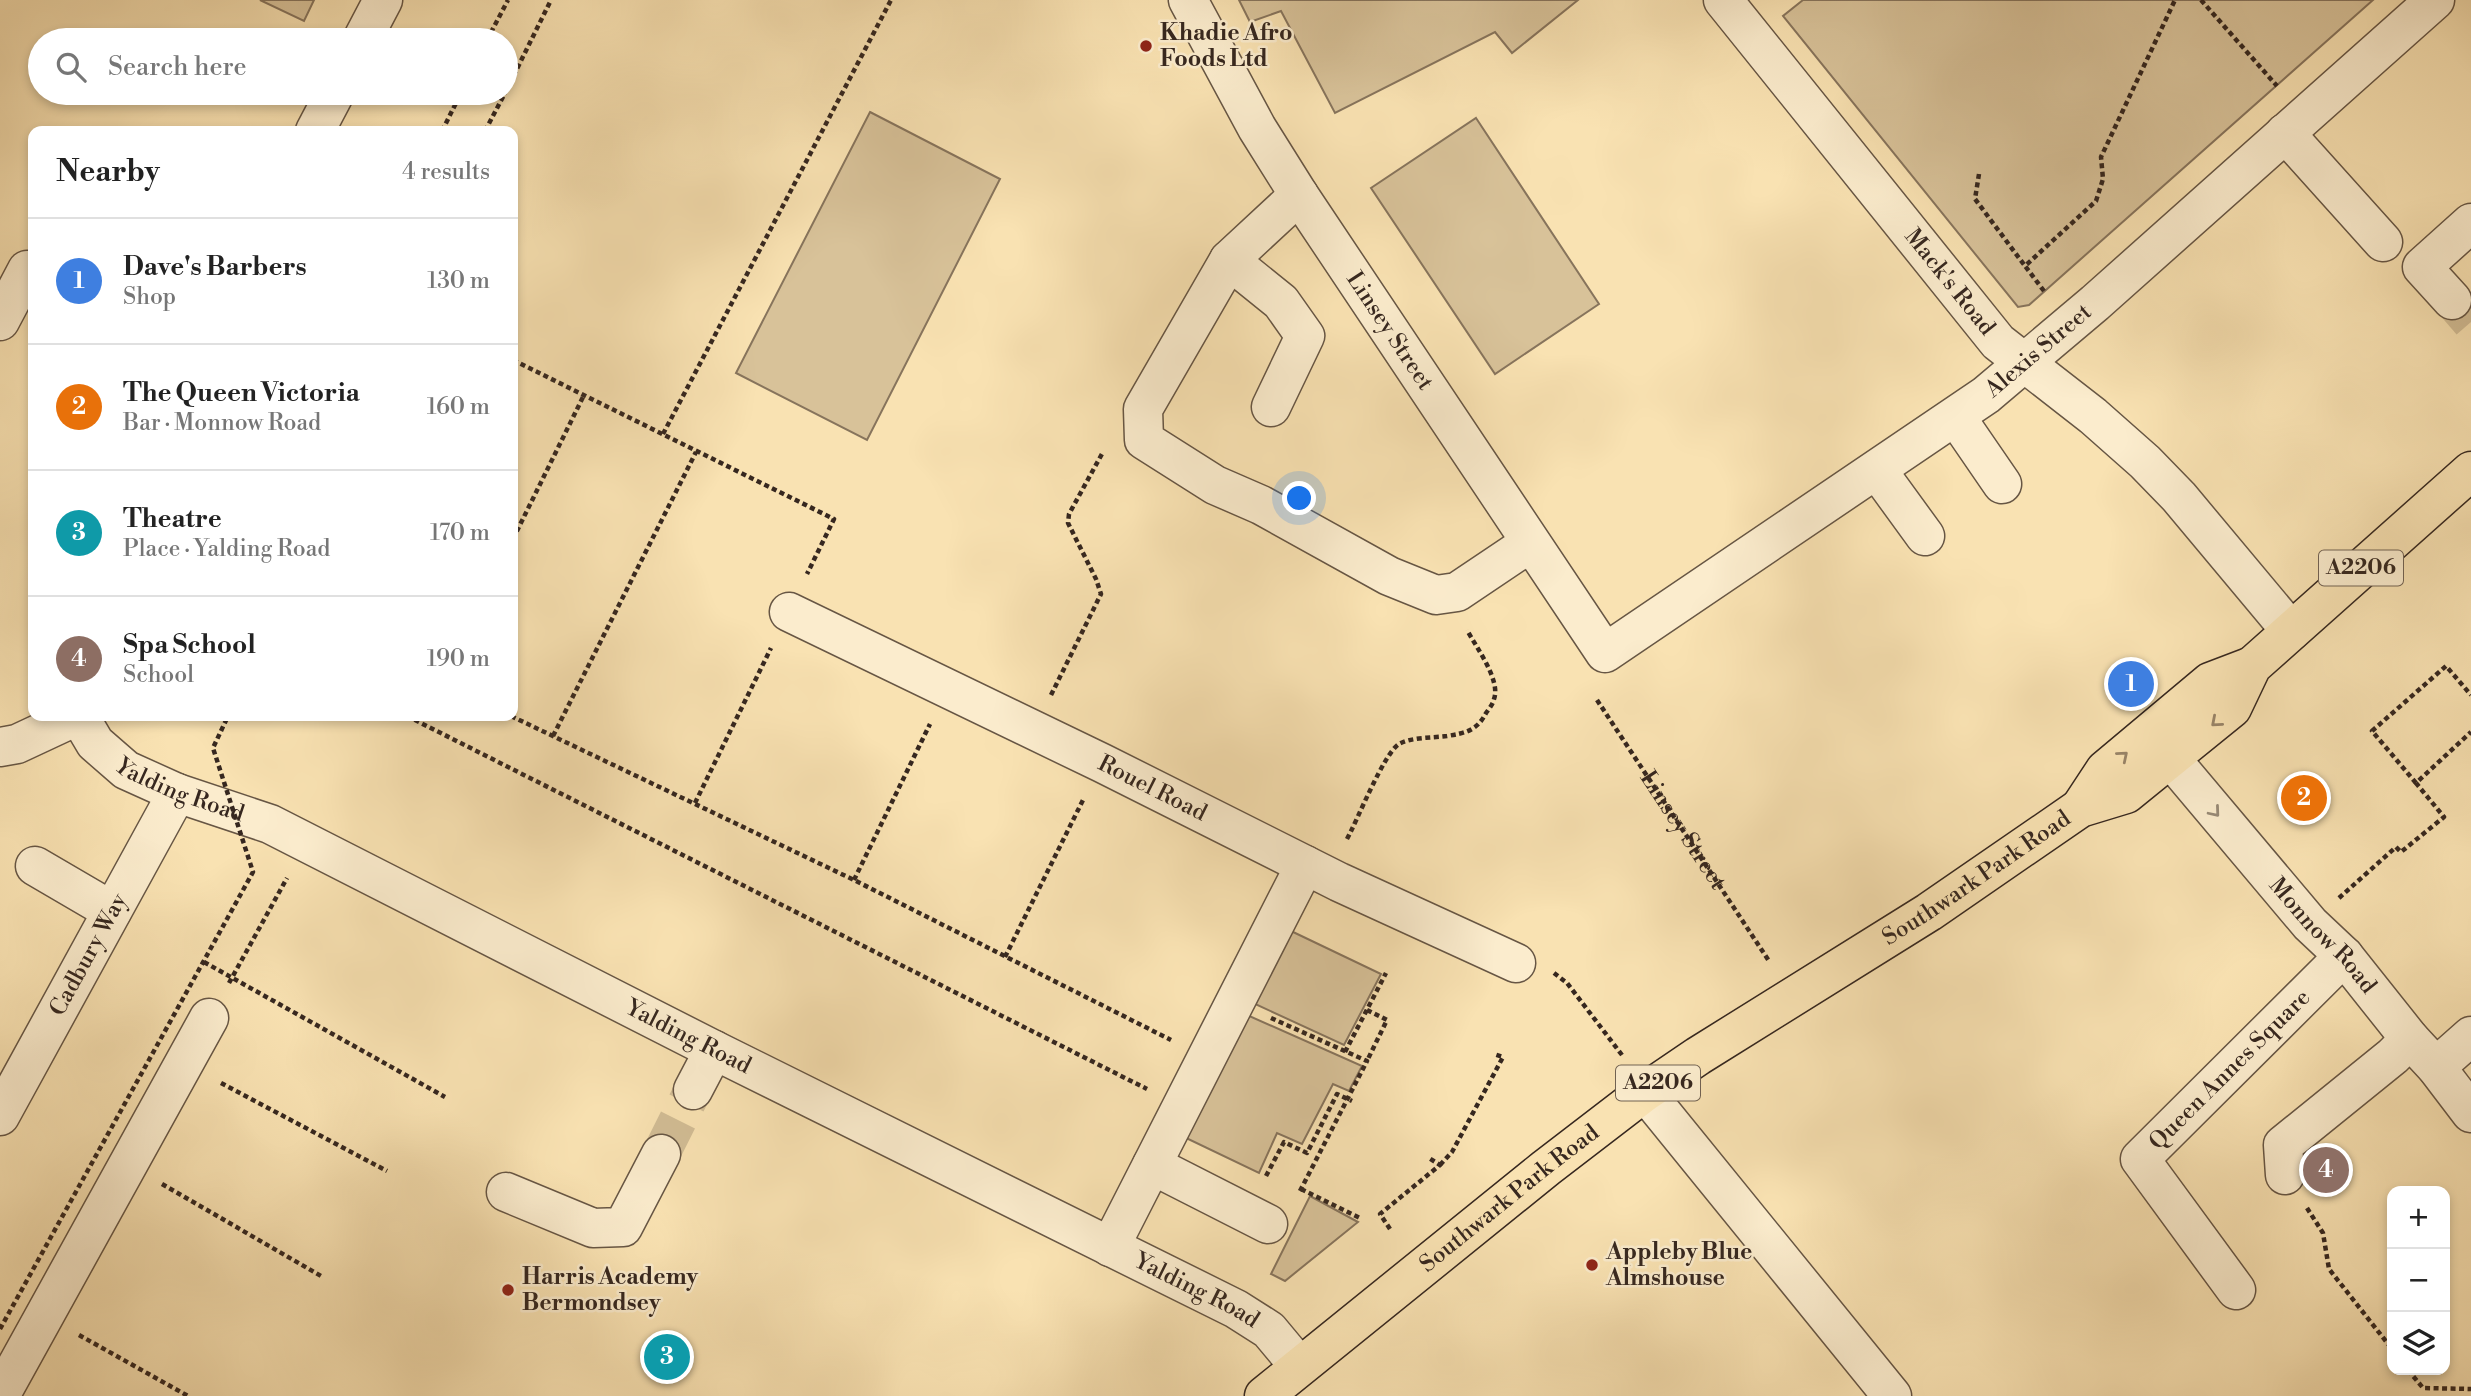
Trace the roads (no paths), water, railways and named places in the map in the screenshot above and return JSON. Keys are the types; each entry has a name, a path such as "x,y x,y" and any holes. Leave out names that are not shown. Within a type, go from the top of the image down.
{"main road":[{"name":"Southwark Park Road","path":"2080,808 2105,770 2210,682 2252,666 2471,471"},
{"name":"Southwark Park Road","path":"1264,1396 1546,1168 1645,1093 1698,1056 1929,912 2080,808 2126,794 2232,708 2252,666"}],"street":[{"path":"368,28 383,0"},
{"name":"Linsey Street","path":"1188,0 1257,128 1299,195 1605,653"},
{"name":"Mack's Road","path":"1723,0 1998,342 2093,416 2164,481 2291,631"},
{"name":"Alexis Street","path":"1605,653 1986,395 2095,303 2435,0"},
{"path":"318,126 329,105"},
{"path":"2285,133 2383,242"},
{"path":"1299,195 1229,260 1143,409 1144,440 1215,485 1261,505 1389,576 1436,595 1457,592 1530,543"},
{"path":"2452,300 2422,267 2471,223"},
{"path":"1229,260 1281,302 1305,335 1271,407"},
{"path":"0,321 20,265"},
{"path":"1956,416 2002,484"},
{"path":"1877,470 1925,536"},
{"name":"Rouel Road","path":"789,612 1102,763 1305,865 1516,963"},
{"path":"0,747 17,744 67,721"},
{"name":"Yalding Road","path":"81,721 95,743 126,770 177,793 270,824 714,1050 1236,1309 1269,1330 1299,1366"},
{"name":"Monnow Road","path":"2171,759 2310,924 2344,956 2410,1039 2436,1066 2471,1113"},
{"name":"Cadbury Way","path":"0,1116 177,793"},
{"path":"1110,1247 1305,865"},
{"path":"35,866 112,911"},
{"name":"Queen Annes Square","path":"2236,1290 2140,1159 2344,956"},
{"path":"0,1396 209,1018"},
{"path":"2436,1066 2471,1036"},
{"path":"2285,1175 2283,1145 2393,1056 2410,1039"},
{"path":"693,1090 714,1050"},
{"path":"1645,1093 1892,1396"},
{"path":"506,1192 593,1227 623,1227 661,1154"},
{"path":"1152,1165 1268,1224"}],"tunnel":[{"path":"2452,300 2471,322"},
{"path":"661,1154 693,1090"}],"place":[{"name":"Khadie Afro Foods Ltd","path":"1146,46"},
{"name":"Dave's Barbers","path":"2131,684"},
{"name":"The Queen Victoria","path":"2304,798"},
{"name":"Spa School","path":"2326,1170"},
{"name":"Appleby Blue Almshouse","path":"1592,1265"},
{"name":"Harris Academy Bermondsey","path":"508,1290"},
{"name":"Theatre","path":"667,1357"}]}
